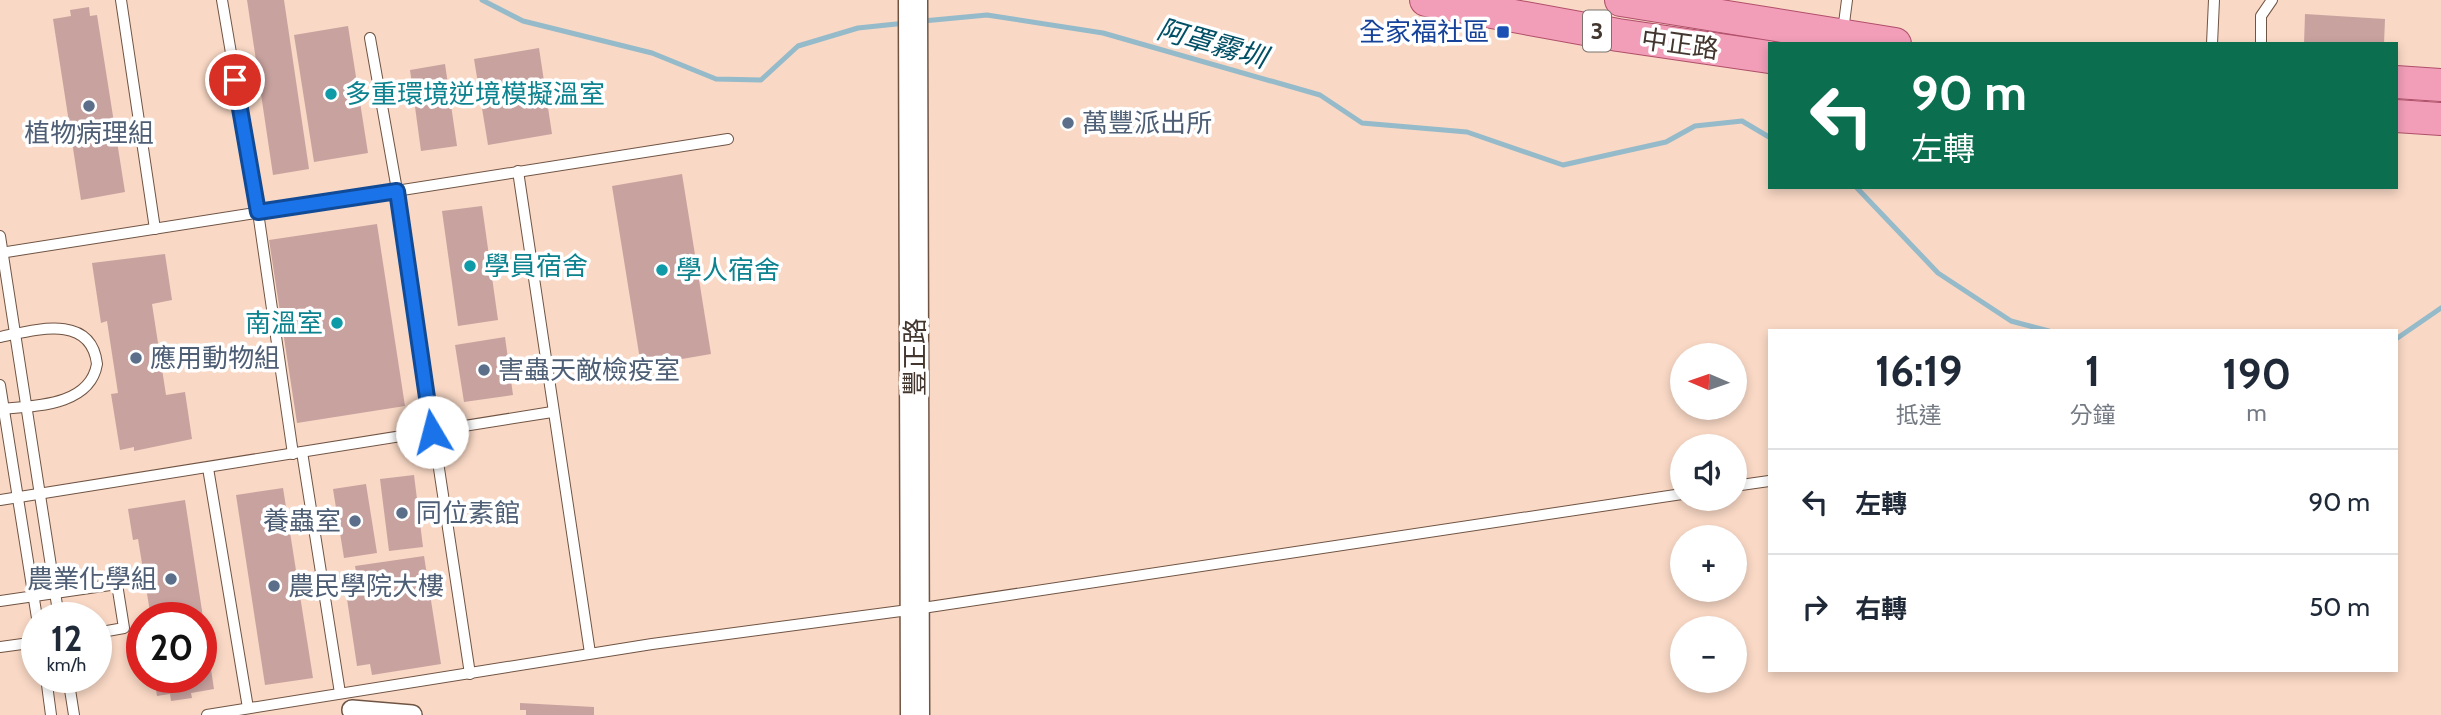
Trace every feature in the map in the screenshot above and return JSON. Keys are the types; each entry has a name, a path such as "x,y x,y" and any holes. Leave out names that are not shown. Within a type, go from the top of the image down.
{"main road":[{"name":"中正路","path":"1426,0 1622,12 1880,42"},
{"name":"中正路","path":"1622,12 1768,57"},
{"path":"2398,82 2441,85"},
{"path":"2398,116 2441,119"}],"street":[{"name":"豐正路","path":"913,0 915,715"},
{"path":"353,705 412,715"}],"lane":[{"path":"121,0 155,229"},
{"path":"222,0 297,453 340,693 353,705 470,674 590,653 916,608 1670,496"},
{"path":"1842,37 1847,0"},
{"path":"2212,42 2214,0"},
{"path":"2261,42 2261,16 2272,0"},
{"path":"370,38 397,191 470,674"},
{"path":"1,253 728,139"},
{"path":"517,171 590,653"},
{"path":"0,236 56,602"},
{"path":"0,337 71,329 87,338 96,354 95,375 83,391 27,407 2,409"},
{"path":"0,385 35,602"},
{"path":"0,500 552,412"},
{"path":"208,468 248,708"},
{"path":"1747,484 1768,481"},
{"path":"0,601 117,584 124,628 112,630"},
{"path":"0,647 21,644"},
{"path":"48,693 51,715"},
{"path":"71,693 74,715"},
{"path":"207,715 340,693"}],"building":[{"path":"247,0 284,0 309,169 273,175"},
{"name":"植物病理組","path":"89,7 90,16 97,15 125,192 81,200 53,19 71,16 70,10"},
{"path":"2305,14 2385,19 2384,42 2304,42"},
{"name":"多重環境逆境模擬溫室","path":"348,26 368,153 314,162 294,35"},
{"path":"539,48 552,134 488,145 474,59"},
{"path":"445,64 457,146 421,151 410,70"},
{"name":"學人宿舍","path":"682,174 711,354 641,366 612,186"},
{"name":"學員宿舍","path":"482,206 498,320 458,326 442,211"},
{"name":"南溫室","path":"377,224 405,406 297,423 269,240"},
{"name":"應用動物組","path":"165,254 172,300 152,304 166,395 185,392 192,439 134,451 134,447 120,450 111,394 118,393 107,321 101,323 92,263"},
{"name":"害蟲天敵檢疫室","path":"505,337 513,395 464,402 455,345"},
{"name":"同位素館","path":"414,475 423,547 389,551 380,479"},
{"name":"養蟲室","path":"366,484 377,553 344,558 333,489"},
{"name":"農民學院大樓","path":"283,488 313,678 265,685 236,495"},
{"name":"農業化學組","path":"185,500 201,602 148,602 138,539 133,540 128,509"},
{"path":"424,556 441,664 372,675 370,664 357,666 344,579 357,578 355,566"},
{"name":"農業化學組","path":"157,693 191,693 192,698 171,701 170,694 157,696"},
{"path":"520,703 594,707 594,715 526,715 526,710 520,710"}],"waterway":[{"name":"阿罩霧圳","path":"482,0 523,21 652,53 716,79 761,80 798,46 858,28 906,23"},
{"name":"阿罩霧圳","path":"923,21 987,15 1103,33 1320,95 1362,123 1467,132 1563,165 1666,142 1695,126 1742,121 1768,136"},
{"name":"阿罩霧圳","path":"1858,189 1938,273 2011,321 2041,329"},
{"name":"阿罩霧圳","path":"2398,338 2441,308"}],"place":[{"name":"全家福社區","path":"1503,32"},
{"name":"多重環境逆境模擬溫室","path":"331,94"},
{"name":"植物病理組","path":"89,106"},
{"name":"萬豐派出所","path":"1068,123"},
{"name":"學員宿舍","path":"470,266"},
{"name":"學人宿舍","path":"662,270"},
{"name":"南溫室","path":"337,323"},
{"name":"應用動物組","path":"136,358"},
{"name":"害蟲天敵檢疫室","path":"484,370"},
{"name":"同位素館","path":"402,513"},
{"name":"養蟲室","path":"355,521"},
{"name":"農業化學組","path":"171,579"},
{"name":"農民學院大樓","path":"274,586"}],"route":[{"path":"235,80 258,212 397,191 432,432"}]}
